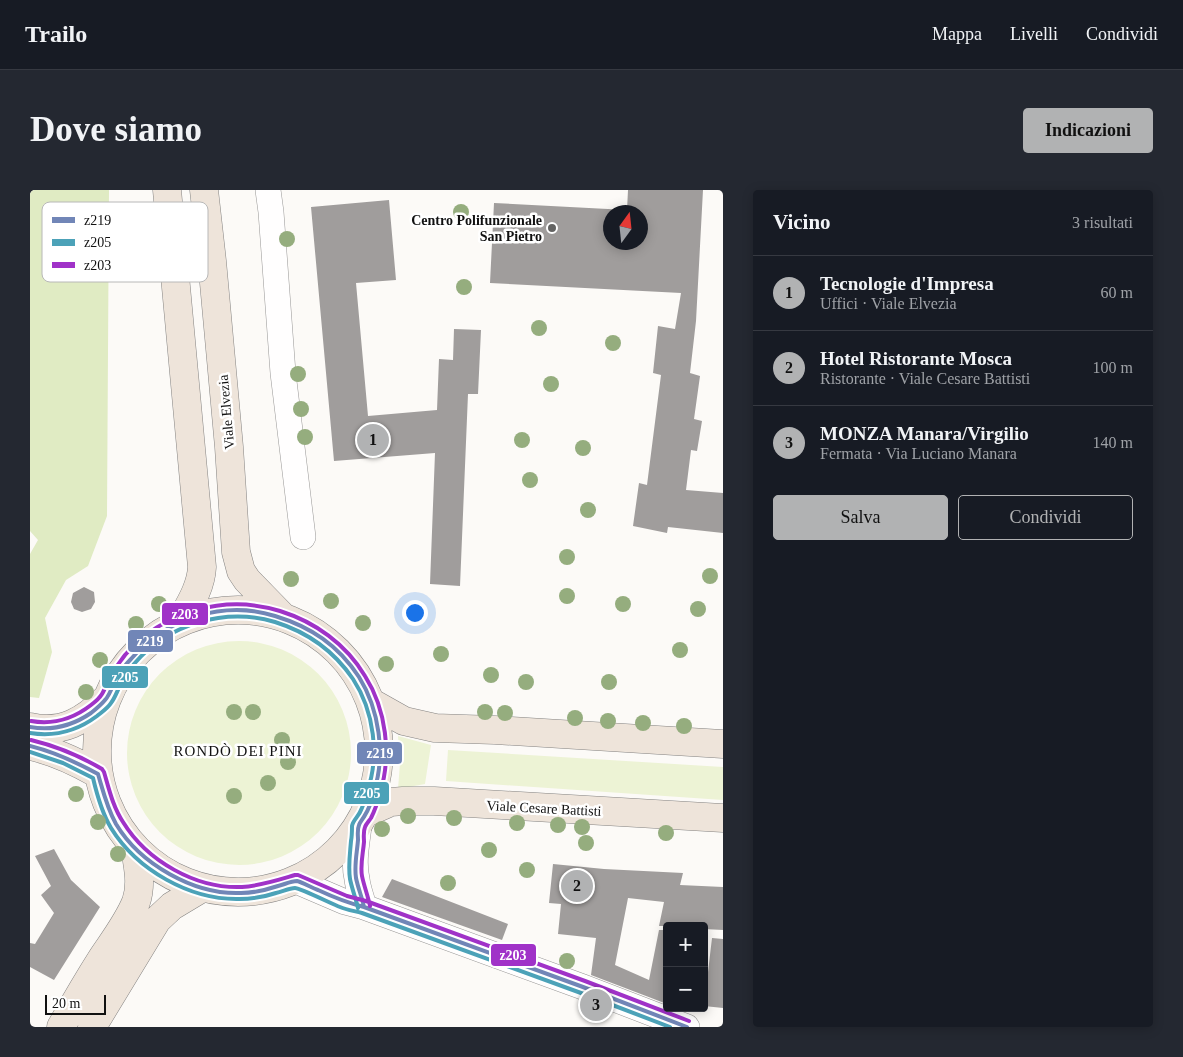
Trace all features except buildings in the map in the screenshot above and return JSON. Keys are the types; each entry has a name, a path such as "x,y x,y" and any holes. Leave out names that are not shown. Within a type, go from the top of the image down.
{"main road":[{"name":"Viale Elvezia","path":"208,226 229,447 236,552 241,571 247,580 283,617"},
{"path":"176,282 202,567 197,591 180,622"},
{"path":"231,610 258,611 283,617 314,632 341,654 359,677 372,703 380,740 378,777 363,819 332,858 296,881 266,890 234,893 202,888 166,873 135,849 120,829 108,808 98,774 97,736 106,699 118,675 136,653 157,635 180,622 205,614 231,610"},
{"path":"30,727 40,729 62,727 84,718 106,699"},
{"path":"372,703 404,721 435,728 723,744"},
{"path":"30,746 73,760 98,774"},
{"name":"Viale Cesare Battisti","path":"363,819 391,802 403,800 723,818"},
{"path":"61,1027 136,901 139,875 135,849"},
{"path":"92,1027 157,920 172,906 202,888"}],"street":[{"path":"268,190 283,373 303,537"},
{"path":"363,819 355,856 355,867 356,879 364,907"},
{"path":"296,881 345,902 364,907 687,1027"}],"green space":[{"path":"30,190 109,190 109,202 42,202 42,282 108,282 107,516 88,566 66,580 45,618 52,652 39,698 30,697 30,554 38,540 30,531"},
{"path":"228,641 250,641 272,645 292,654 310,666 326,682 338,700 347,720 351,753 347,786 343,796 326,824 310,840 292,852 272,861 250,865 228,865 206,861 186,852 168,840 152,824 140,806 131,786 127,764 127,742 131,720 140,700 152,682 168,666 186,654 206,645"},
{"path":"398,736 431,745 425,784 398,789 400,763"},
{"path":"448,750 723,767 723,800 446,781"}],"transit line":[{"name":"z203","path":"31,721 48,722 63,720 84,710 101,696 112,674 125,655 140,640 176,617 196,610 238,605 259,606 280,611 305,621 339,644 357,664 372,689 382,718 386,748 384,778 375,809 364,829 361,864 362,876 370,906"},
{"name":"z219","path":"30,727 54,728 77,721 91,713 107,698 121,671 145,645 178,623 197,616 236,610 256,612 288,620 312,632 333,647 351,666 366,690 376,718 380,748 378,777 370,806 358,827 355,864 356,878 364,907"},
{"name":"z205","path":"30,733 48,734 65,732 82,726 110,705 134,664 148,650 163,638 198,622 217,618 256,618 275,622 298,631 328,651 346,669 360,692 370,719 374,749 371,778 364,803 352,826 349,860 350,879 358,908"},
{"name":"z203","path":"31,740 68,752 102,769 117,810 133,836 159,860 190,878 207,883 242,887 298,875 347,896 366,901 585,981 689,1021"},
{"name":"z219","path":"30,746 48,751 98,774 110,812 126,839 154,864 187,883 205,889 241,893 260,891 297,881 341,900 583,987 687,1027"},
{"name":"z205","path":"30,752 63,763 93,778 105,816 122,843 150,869 166,880 184,888 220,898 239,899 258,898 295,888 343,908 362,913 670,1027"}],"place":[{"name":"Centro Polifunzionale San Pietro","path":"552,228"},
{"name":"Tecnologie d'Impresa","path":"373,440"},
{"name":"Hotel Ristorante Mosca","path":"577,886"},
{"name":"MONZA Manara/Virgilio","path":"596,1005"}],"district":[{"name":"RONDÒ DEI PINI","path":"238,751"}]}
